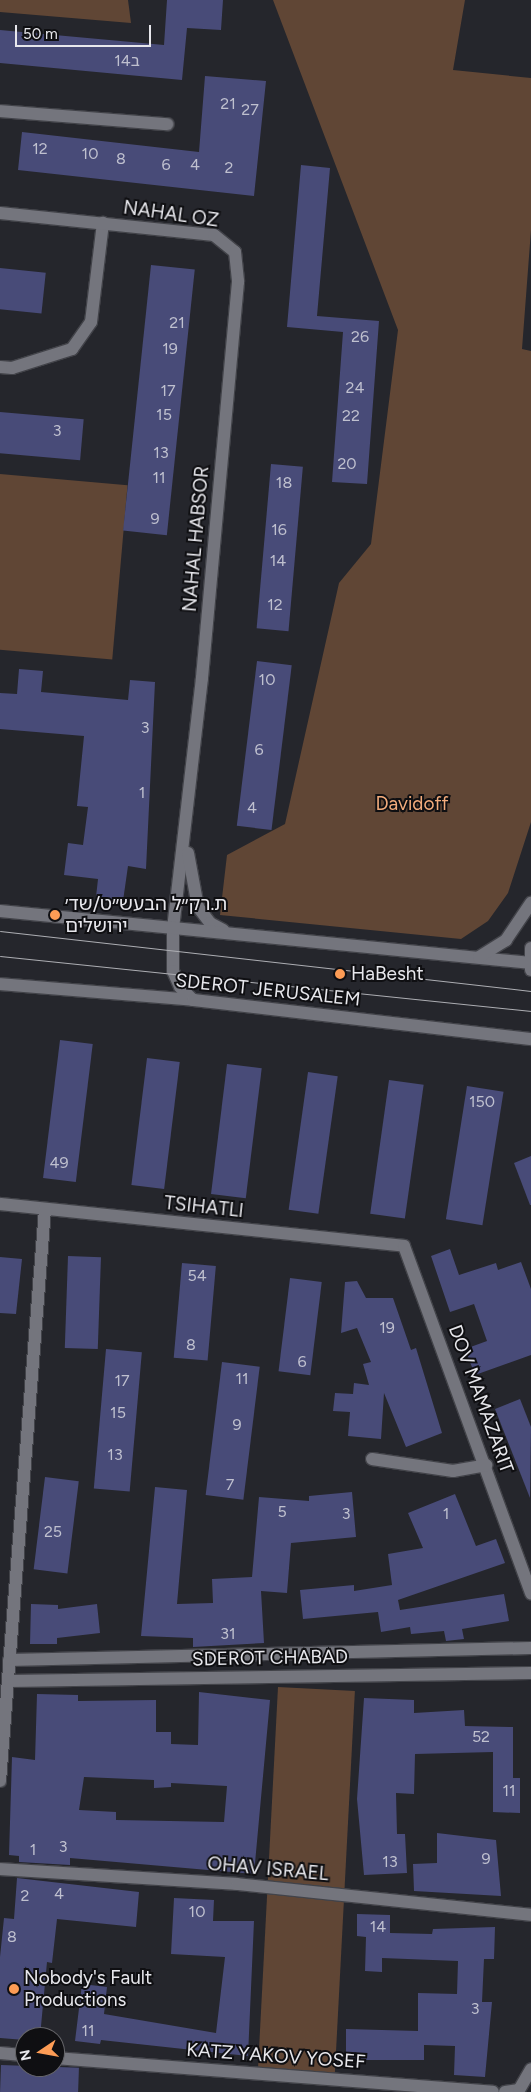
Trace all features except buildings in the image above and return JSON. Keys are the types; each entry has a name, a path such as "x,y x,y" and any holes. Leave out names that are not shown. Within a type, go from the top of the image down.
{"street":[{"path":"0,111 167,124"},
{"name":"NAHAL OZ","path":"0,213 214,235 232,247"},
{"name":"NAHAL OZ","path":"0,366 12,368 72,349 91,322 102,223"},
{"name":"NAHAL HABSOR","path":"193,1000 180,987 173,971 173,927 186,835 238,282 232,247"},
{"name":"NAHAL HABSOR","path":"186,835 198,907 210,923 237,933"},
{"path":"479,957 506,940 531,903"},
{"path":"0,911 531,963"},
{"path":"531,948 531,970"},
{"name":"SDEROT JERUSALEM","path":"0,984 193,1000 531,1039"},
{"name":"TSIHATLI","path":"0,1204 404,1246"},
{"path":"0,1781 7,1671 45,1209"},
{"name":"DOV MAMAZARIT","path":"404,1246 486,1465 531,1593"},
{"path":"372,1459 453,1471 486,1465"},
{"name":"SDEROT CHABAD","path":"7,1671 531,1648"},
{"name":"SDEROT CHABAD","path":"7,1671 531,1673"},
{"name":"OHAV ISRAEL","path":"0,1869 237,1884 531,1916"},
{"path":"0,2053 15,2054"},
{"name":"KATZ YAKOV YOSEF","path":"65,2059 493,2092"},
{"path":"505,2092 519,2090 531,2069"}],"green space":[{"path":"0,0 128,0 131,23 0,12"},
{"name":"Davidoff","path":"273,0 465,0 453,70 531,78 531,230 522,349 531,351 531,822 508,893 488,921 461,939 220,915 227,855 285,824 339,583 371,544 398,330"},
{"path":"0,474 128,485 112,659 0,650"},
{"path":"278,1687 355,1691 335,2074 258,2069"}],"tram line":[{"path":"0,931 531,991"},
{"path":"0,956 531,1011"}],"place":[{"name":"ת.רק״ל הבעש״ט/שד׳ ירושלים","path":"55,915"},
{"name":"HaBesht","path":"340,974"},
{"name":"Nobody's Fault Productions","path":"14,1989"}]}
